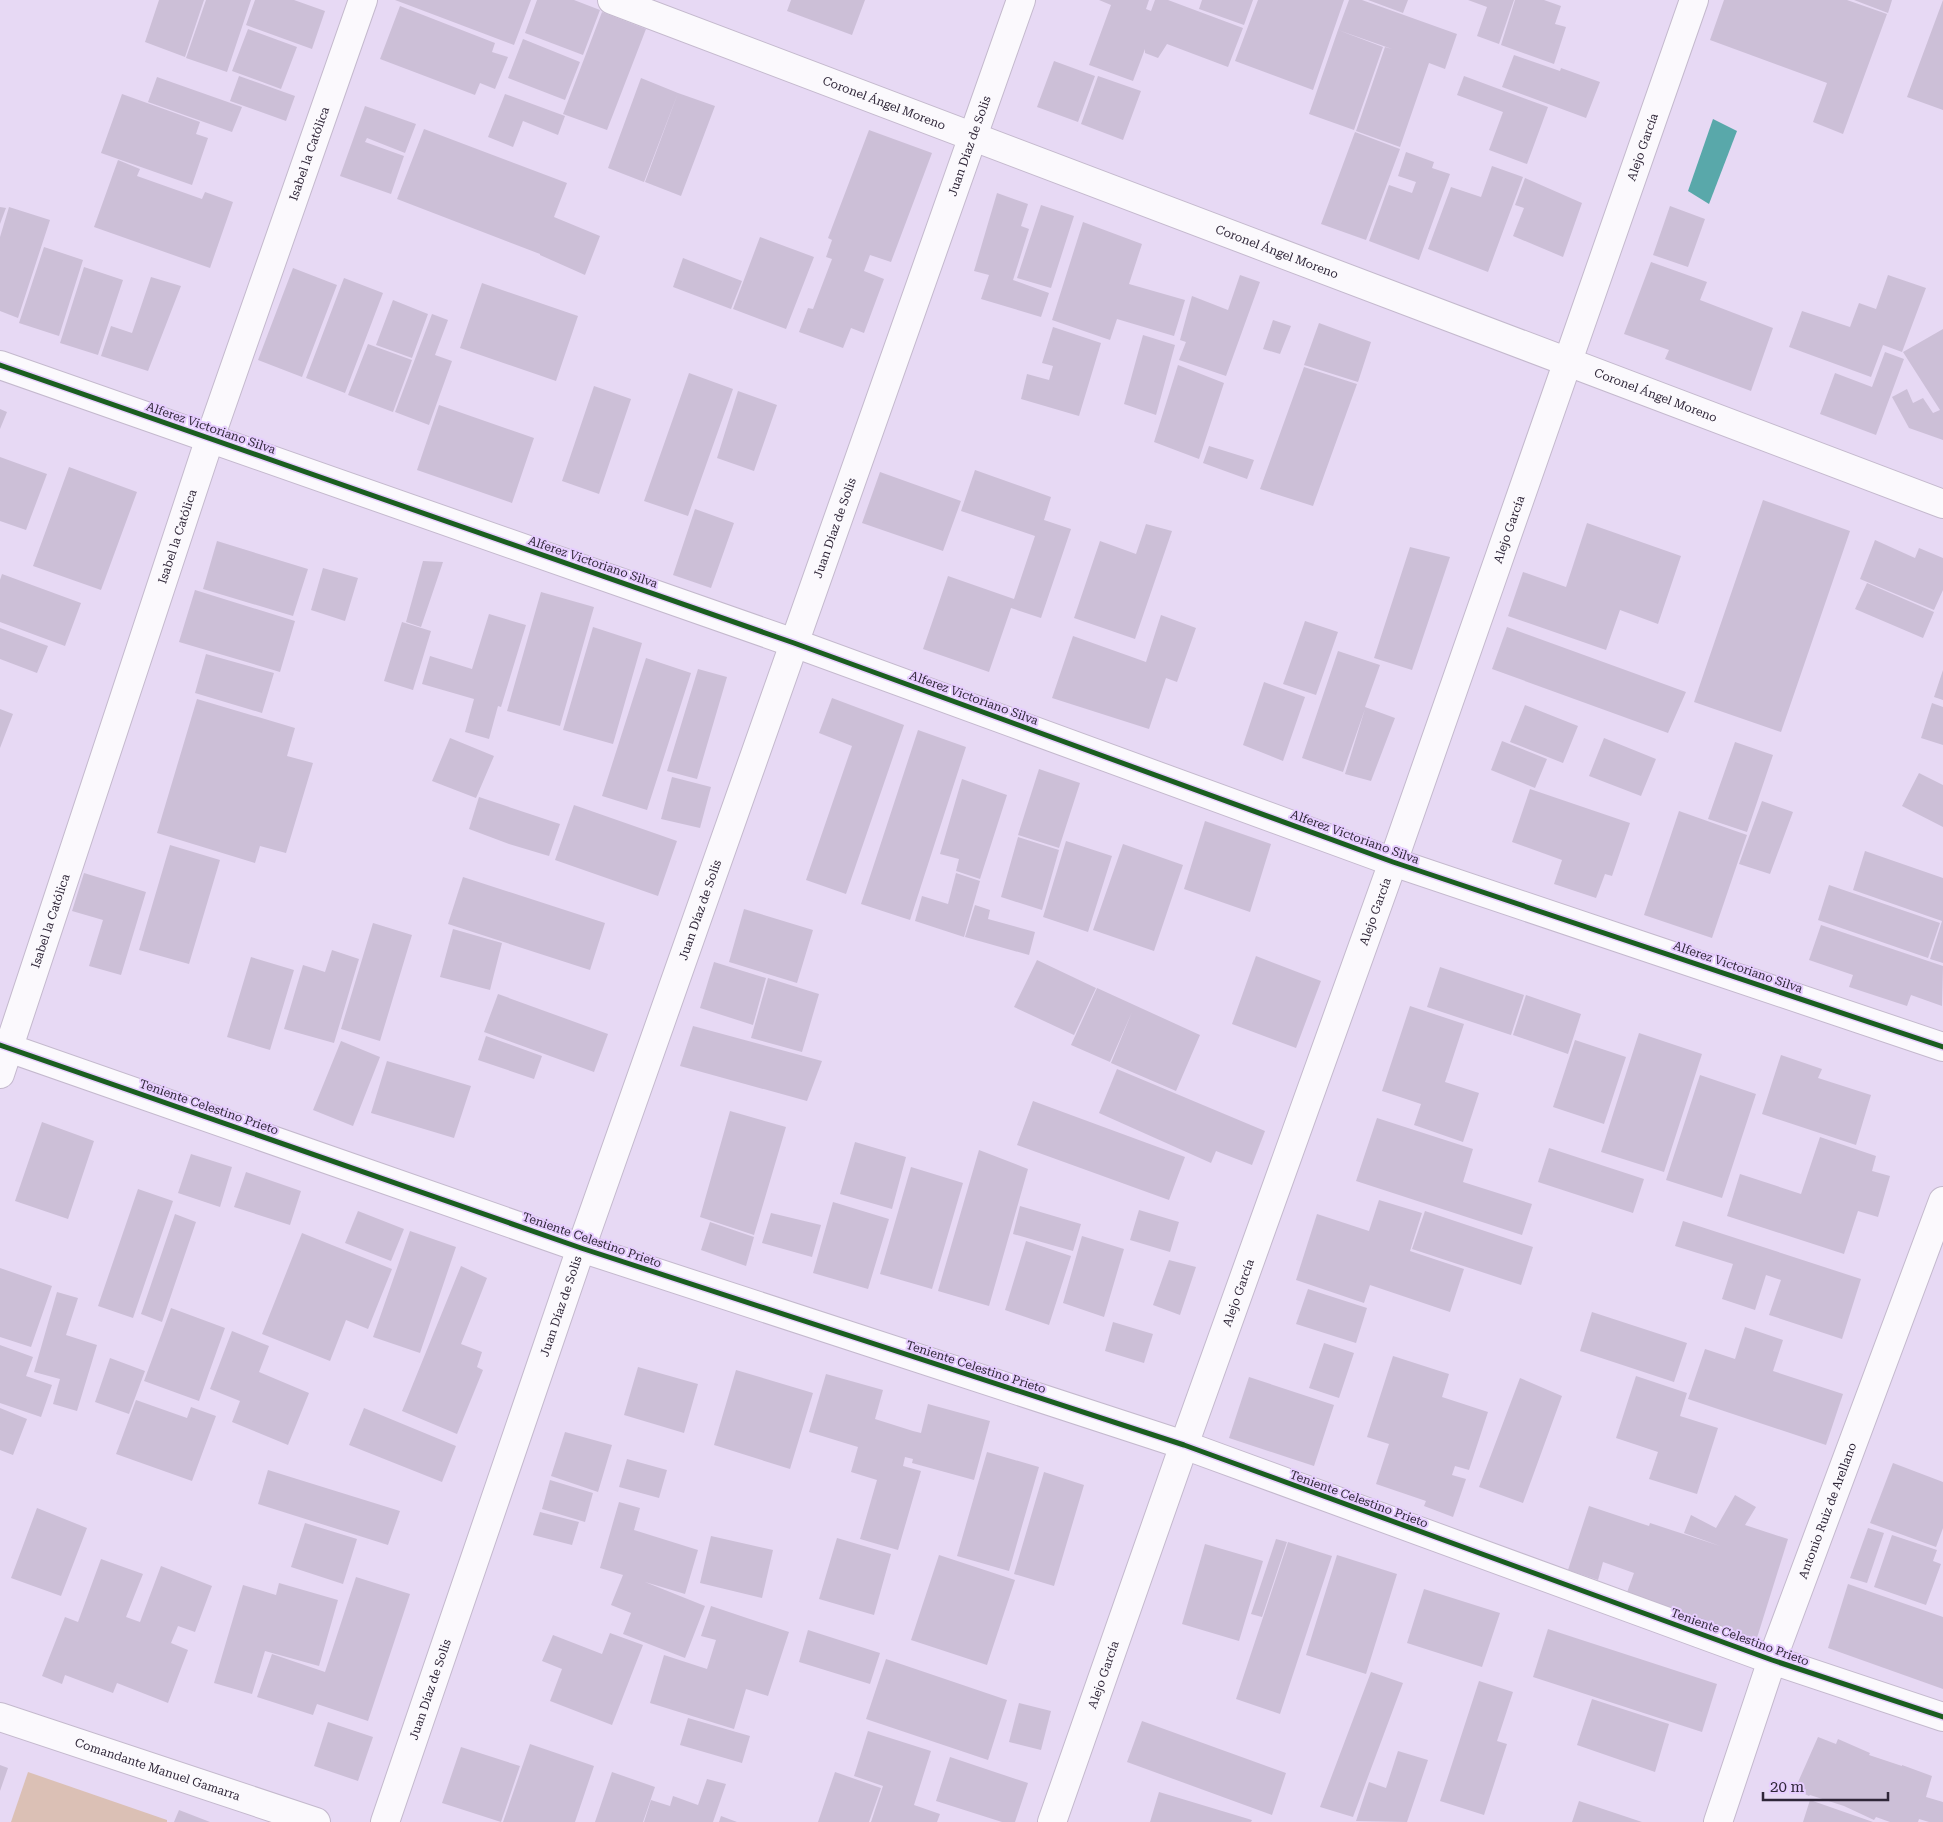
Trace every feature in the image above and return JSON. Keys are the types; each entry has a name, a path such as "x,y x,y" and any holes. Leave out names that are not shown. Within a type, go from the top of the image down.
{"street":[{"name":"Isabel la Católica","path":"0,1074 5,1046 210,438 362,0"},
{"name":"Juan Díaz de Solis","path":"385,1822 581,1248 1021,0"},
{"name":"Alejo García","path":"1052,1822 1184,1445 1393,862 1694,0"},
{"name":"Coronel Ángel Moreno","path":"624,2 1943,504"},
{"name":"Alferez Victoriano Silva","path":"0,365 794,643 1393,862 1943,1047"},
{"name":"Teniente Celestino Prieto","path":"5,1046 581,1248 1184,1445 1772,1660 1943,1717"},
{"name":"Antonio Ruiz de Arellano","path":"1718,1822 1772,1660 1943,1201"},
{"name":"Comandante Manuel Gamarra","path":"0,1717 316,1822"}],"shaded area":[{"path":"1713,119 1737,131 1709,204 1688,191"},
{"path":"28,1772 167,1820 167,1822 11,1822"}],"building":[{"path":"159,0 204,0 185,57 145,42"},
{"path":"206,0 251,0 227,72 186,58"},
{"path":"255,0 294,0 325,11 312,49 246,25"},
{"path":"395,0 531,0 514,45"},
{"path":"537,0 574,0 600,10 583,55 525,33"},
{"path":"791,0 865,0 852,35 787,11"},
{"path":"1099,0 1149,0 1146,9 1151,11 1155,0 1168,0 1243,28 1228,67 1167,44 1158,58 1145,53 1145,49 1133,81 1089,65 1111,5"},
{"path":"1202,0 1253,0 1244,25 1199,9"},
{"path":"1258,0 1344,0 1313,90 1235,61"},
{"path":"1349,0 1362,0 1457,34 1445,69 1429,63 1400,147 1356,131 1385,47 1392,49 1338,30"},
{"path":"1368,0 1408,0 1403,13"},
{"path":"1468,0 1514,0 1499,44 1477,36 1487,7"},
{"path":"1515,0 1544,0 1561,6 1555,24 1566,27 1554,64 1501,45"},
{"path":"1724,0 1847,0 1887,14 1843,134 1813,122 1827,83 1710,40"},
{"path":"1854,0 1892,0 1888,13"},
{"path":"1943,0 1943,110 1907,97"},
{"path":"400,6 495,43 492,52 508,57 495,89 480,83 475,95 380,59"},
{"path":"602,12 646,29 607,130 563,114"},
{"path":"248,29 297,47 281,89 232,71"},
{"path":"1338,30 1383,47 1354,130 1309,114"},
{"path":"523,39 580,62 565,100 508,78"},
{"path":"1514,55 1560,71 1561,68 1600,82 1586,118 1502,87"},
{"path":"1054,61 1095,76 1078,122 1037,107"},
{"path":"239,76 295,96 286,121 230,101"},
{"path":"1098,76 1141,91 1123,140 1081,124"},
{"path":"1464,76 1548,107 1527,164 1489,150 1503,112 1457,95"},
{"path":"157,77 242,107 232,132 148,102"},
{"path":"641,78 678,93 644,182 608,168"},
{"path":"678,93 715,106 681,196 645,182"},
{"path":"122,94 200,122 196,134 208,138 192,185 101,153"},
{"path":"505,94 565,116 558,135 523,121 513,147 488,137"},
{"path":"365,106 416,124 405,153 367,138 365,142 404,156 391,194 340,176"},
{"path":"424,129 567,183 554,217 600,236 585,275 540,254 397,199"},
{"path":"869,130 932,153 891,262 870,255 864,271 884,279 864,333 851,328 843,348 799,332 808,308 813,309 832,259 826,257 832,240 828,238"},
{"path":"1355,132 1400,149 1366,240 1321,224"},
{"path":"1406,152 1434,162 1432,168 1450,174 1419,260 1369,241 1389,185 1412,193 1416,182 1398,176"},
{"path":"118,160 140,169 137,176 202,199 205,192 233,202 210,268 94,227"},
{"path":"1492,166 1523,177 1488,272 1428,249 1451,187 1481,197"},
{"path":"1525,178 1582,203 1563,257 1513,236 1524,208 1515,205"},
{"path":"997,193 1028,204 1021,226 1029,229 1013,280 1049,293 1041,317 981,299 989,275 974,271"},
{"path":"1041,205 1074,216 1051,288 1017,278"},
{"path":"1670,206 1705,219 1688,267 1653,255"},
{"path":"0,207 6,208 0,224"},
{"path":"9,207 50,220 18,318 0,311 0,237"},
{"path":"1083,222 1142,244 1129,284 1185,300 1174,336 1117,319 1110,340 1052,320"},
{"path":"760,237 814,257 786,329 733,309"},
{"path":"44,247 83,260 59,336 19,323"},
{"path":"683,258 742,281 731,309 673,287"},
{"path":"1651,262 1707,282 1700,300 1773,328 1751,391 1665,359 1669,350 1624,334"},
{"path":"84,267 123,280 98,355 60,343"},
{"path":"293,268 337,285 302,377 258,360"},
{"path":"1240,275 1260,282 1226,376 1179,360 1186,342 1180,340 1192,296 1228,310"},
{"path":"1888,275 1926,288 1902,352 1883,345 1871,377 1789,347 1802,311 1850,327 1859,303 1876,309"},
{"path":"151,277 181,286 148,371 101,356 111,326 132,333"},
{"path":"344,278 383,293 345,393 306,378"},
{"path":"482,283 578,316 556,381 460,348"},
{"path":"393,300 428,314 412,358 376,345"},
{"path":"432,314 448,320 435,355 452,361 429,425 395,412"},
{"path":"1273,320 1291,326 1280,354 1263,349"},
{"path":"1319,323 1371,342 1358,382 1304,365"},
{"path":"1053,327 1101,343 1079,416 1021,399 1027,374 1049,380 1053,366 1042,363"},
{"path":"1943,329 1943,440 1909,428 1892,397 1907,389 1913,403 1923,398 1933,413 1940,410 1903,352"},
{"path":"1143,335 1175,345 1156,415 1124,404"},
{"path":"368,344 412,360 393,412 348,395"},
{"path":"1885,352 1904,359 1876,435 1820,414 1835,373 1872,387"},
{"path":"1178,365 1224,383 1199,459 1154,442"},
{"path":"1304,367 1357,384 1313,506 1260,489"},
{"path":"689,373 733,389 688,516 644,501"},
{"path":"594,386 631,399 599,494 562,481"},
{"path":"738,391 777,405 754,471 717,458"},
{"path":"439,405 534,438 512,503 417,470"},
{"path":"0,409 7,412 0,429"},
{"path":"1209,446 1254,460 1247,479 1203,463"},
{"path":"0,457 47,474 26,530 0,521"},
{"path":"69,467 137,492 101,590 33,566"},
{"path":"975,470 1051,497 1044,520 1071,529 1041,618 1011,608 989,672 923,649 948,576 1014,599 1035,536 961,511"},
{"path":"880,472 961,501 943,551 862,523"},
{"path":"1763,500 1850,531 1781,732 1694,702"},
{"path":"695,509 734,523 711,588 673,575"},
{"path":"1587,523 1681,556 1658,624 1620,610 1606,650 1508,616 1523,572 1566,587"},
{"path":"1146,524 1172,531 1135,639 1074,618 1100,541 1136,554"},
{"path":"1875,540 1915,558 1919,548 1943,558 1943,590 1934,610 1860,579"},
{"path":"217,541 308,569 293,616 203,589"},
{"path":"1410,547 1450,557 1412,670 1374,658"},
{"path":"423,561 443,562 421,627 406,622"},
{"path":"323,568 358,578 345,621 311,610"},
{"path":"2,574 81,603 65,646 0,622 0,580"},
{"path":"1867,583 1934,612 1923,638 1855,609"},
{"path":"195,590 295,621 280,672 179,642"},
{"path":"541,592 594,607 560,726 507,711"},
{"path":"489,614 526,625 501,707 498,706 489,739 465,732 474,699 422,684 430,656 472,669"},
{"path":"1161,615 1196,628 1177,682 1166,678 1149,729 1052,698 1073,636 1146,662"},
{"path":"1305,621 1338,632 1316,695 1283,684"},
{"path":"402,622 431,631 413,690 384,681"},
{"path":"593,627 642,643 613,744 563,730"},
{"path":"1507,627 1686,692 1668,733 1492,669"},
{"path":"0,628 48,646 37,673 0,659"},
{"path":"1338,651 1380,665 1365,707 1395,718 1371,781 1345,774 1365,709 1343,772 1302,758"},
{"path":"206,654 274,673 262,713 195,693"},
{"path":"646,658 691,673 647,810 602,796"},
{"path":"698,669 727,677 697,779 667,771"},
{"path":"1943,670 1943,700 1934,697"},
{"path":"1264,682 1305,697 1283,761 1243,745"},
{"path":"832,698 904,725 846,894 806,880 852,746 819,733"},
{"path":"197,699 295,728 287,756 313,763 286,853 260,846 255,863 157,833"},
{"path":"1932,703 1943,707 1943,745 1921,738"},
{"path":"1525,705 1578,726 1563,763 1510,742"},
{"path":"0,709 13,714 0,748"},
{"path":"918,730 966,747 910,920 861,904"},
{"path":"450,738 494,756 476,798 432,781"},
{"path":"1604,738 1656,759 1641,796 1589,776"},
{"path":"1502,741 1547,759 1535,788 1491,770"},
{"path":"1735,742 1773,755 1747,832 1708,819"},
{"path":"1039,769 1080,783 1059,848 1018,835"},
{"path":"1919,773 1943,785 1943,827 1902,806"},
{"path":"672,777 711,787 700,828 661,819"},
{"path":"962,779 1007,795 980,879 956,871 959,859 940,854"},
{"path":"1530,789 1630,823 1612,876 1605,874 1596,898 1554,884 1562,860 1512,842"},
{"path":"479,797 560,824 549,856 469,829"},
{"path":"1762,801 1793,812 1770,874 1739,864"},
{"path":"574,805 677,841 658,896 555,860"},
{"path":"1679,811 1747,835 1712,938 1644,915"},
{"path":"1205,821 1271,844 1250,912 1184,889"},
{"path":"1018,837 1059,850 1042,910 1001,897"},
{"path":"1066,841 1112,856 1088,932 1043,917"},
{"path":"1123,844 1183,865 1154,951 1093,930"},
{"path":"170,845 220,860 189,964 139,950"},
{"path":"1865,851 1943,878 1943,963 1930,959 1942,921 1853,890"},
{"path":"84,873 146,892 121,975 89,966 103,920 72,911"},
{"path":"956,873 980,881 964,937 915,921 922,896 948,904"},
{"path":"463,877 605,923 590,970 448,924"},
{"path":"1829,885 1940,923 1928,958 1818,920"},
{"path":"975,905 990,910 988,919 1035,932 1029,955 965,937"},
{"path":"744,909 813,930 797,983 729,962"},
{"path":"373,923 412,935 380,1041 341,1029"},
{"path":"1821,925 1943,966 1942,1006 1911,995 1907,1006 1849,987 1853,975 1809,960"},
{"path":"453,929 502,943 490,990 440,977"},
{"path":"332,950 359,959 334,1043 284,1029 303,965 325,972"},
{"path":"1256,956 1321,981 1296,1048 1232,1024"},
{"path":"251,957 294,970 270,1050 227,1037"},
{"path":"1037,960 1096,988 1074,1035 1014,1007"},
{"path":"714,962 766,978 753,1025 700,1008"},
{"path":"1440,967 1524,995 1511,1035 1427,1007"},
{"path":"768,978 819,994 802,1052 751,1038"},
{"path":"1097,988 1200,1035 1176,1091 1111,1063 1132,1012 1110,1062 1071,1045"},
{"path":"498,994 608,1034 594,1072 484,1032"},
{"path":"1526,995 1581,1014 1568,1054 1513,1035"},
{"path":"1410,1006 1464,1024 1445,1082 1479,1093 1463,1142 1414,1125 1421,1104 1382,1091"},
{"path":"693,1026 822,1061 807,1101 680,1066"},
{"path":"1639,1033 1702,1054 1664,1172 1601,1152"},
{"path":"486,1036 542,1056 534,1079 478,1060"},
{"path":"1575,1040 1626,1057 1604,1124 1553,1107"},
{"path":"341,1041 380,1057 353,1126 313,1110"},
{"path":"1781,1055 1822,1069 1818,1078 1871,1095 1856,1145 1762,1114"},
{"path":"387,1061 471,1086 454,1138 371,1113"},
{"path":"1117,1069 1265,1131 1252,1165 1216,1151 1211,1163 1099,1113"},
{"path":"1700,1075 1756,1094 1722,1198 1666,1180"},
{"path":"1033,1101 1185,1157 1169,1200 1017,1145"},
{"path":"730,1111 786,1127 754,1235 700,1217"},
{"path":"1377,1118 1473,1149 1463,1182 1532,1204 1522,1235 1356,1181"},
{"path":"42,1122 94,1141 68,1219 15,1201"},
{"path":"1820,1137 1876,1156 1872,1171 1890,1176 1878,1217 1858,1211 1844,1254 1727,1216 1740,1174 1801,1194"},
{"path":"855,1142 906,1157 892,1209 840,1194"},
{"path":"1549,1148 1644,1179 1633,1213 1538,1182"},
{"path":"979,1150 1028,1169 989,1306 938,1291"},
{"path":"191,1154 232,1167 220,1207 178,1193"},
{"path":"911,1167 963,1183 932,1289 880,1274"},
{"path":"246,1172 301,1191 290,1225 234,1207"},
{"path":"138,1189 173,1201 133,1318 98,1306"},
{"path":"1379,1200 1422,1213 1410,1251 1464,1269 1450,1312 1370,1285 1364,1303 1296,1280 1317,1214 1369,1231"},
{"path":"833,1202 889,1219 868,1289 813,1273"},
{"path":"1020,1206 1081,1224 1073,1251 1013,1234"},
{"path":"1139,1210 1179,1222 1170,1252 1130,1240"},
{"path":"358,1211 404,1229 391,1261 345,1243"},
{"path":"1425,1211 1533,1247 1521,1285 1412,1249"},
{"path":"771,1213 821,1225 812,1257 762,1243"},
{"path":"175,1214 196,1222 162,1322 141,1314"},
{"path":"1683,1221 1861,1279 1842,1339 1769,1315 1781,1280 1766,1275 1755,1310 1722,1299 1733,1264 1675,1246"},
{"path":"710,1222 754,1237 746,1266 701,1250"},
{"path":"410,1231 456,1247 420,1353 373,1337"},
{"path":"302,1233 392,1269 368,1329 346,1320 330,1361 262,1334"},
{"path":"1082,1236 1124,1249 1104,1317 1063,1303"},
{"path":"1026,1241 1071,1256 1049,1325 1005,1310"},
{"path":"1169,1260 1196,1267 1180,1315 1153,1305"},
{"path":"461,1266 487,1278 461,1344 482,1352 477,1367 483,1370 457,1434 402,1411"},
{"path":"0,1268 52,1286 31,1347 0,1337"},
{"path":"1308,1289 1367,1308 1356,1343 1296,1324"},
{"path":"57,1292 78,1298 66,1335 97,1345 77,1411 53,1404 60,1379 34,1372"},
{"path":"171,1308 225,1328 199,1401 144,1381"},
{"path":"1592,1312 1687,1343 1674,1382 1580,1351"},
{"path":"1113,1322 1153,1334 1144,1363 1105,1351"},
{"path":"1745,1327 1783,1340 1773,1371 1843,1394 1826,1445 1688,1399 1705,1349 1735,1359"},
{"path":"232,1331 269,1346 259,1372 309,1393 288,1445 232,1422 240,1401 210,1389"},
{"path":"1324,1343 1354,1353 1339,1398 1309,1388"},
{"path":"0,1345 33,1357 26,1376 52,1385 41,1417 0,1403"},
{"path":"1393,1356 1449,1374 1442,1397 1488,1412 1469,1470 1455,1466 1452,1475 1466,1479 1453,1517 1424,1506 1426,1501 1376,1484 1389,1444 1367,1437"},
{"path":"110,1358 145,1371 129,1414 95,1402"},
{"path":"638,1367 698,1384 684,1433 624,1415"},
{"path":"736,1370 813,1393 790,1469 714,1445"},
{"path":"826,1374 883,1390 875,1419 913,1431 921,1433 928,1404 990,1421 974,1480 912,1463 913,1459 905,1457 903,1466 921,1471 898,1550 860,1539 877,1480 851,1472 858,1447 809,1432"},
{"path":"1636,1376 1687,1393 1680,1416 1718,1428 1697,1494 1649,1479 1658,1452 1616,1438"},
{"path":"1249,1377 1334,1405 1314,1466 1229,1438"},
{"path":"1520,1378 1562,1396 1523,1503 1479,1487"},
{"path":"136,1400 187,1418 191,1407 216,1416 192,1481 116,1454"},
{"path":"0,1408 27,1419 13,1455 0,1450"},
{"path":"364,1408 456,1446 442,1482 349,1445"},
{"path":"565,1432 612,1445 598,1492 551,1476"},
{"path":"987,1452 1039,1467 1009,1571 957,1556"},
{"path":"627,1459 667,1470 659,1498 619,1487"},
{"path":"1893,1463 1943,1482 1943,1528 1936,1547 1870,1523"},
{"path":"268,1470 400,1511 388,1545 258,1504"},
{"path":"1044,1472 1084,1485 1054,1586 1014,1574"},
{"path":"550,1480 593,1493 585,1522 542,1509"},
{"path":"1735,1495 1756,1507 1745,1525 1788,1539 1756,1641 1625,1598 1634,1573 1603,1562 1598,1580 1568,1570 1589,1506 1649,1526 1650,1523 1720,1546 1684,1533 1691,1515 1716,1528"},
{"path":"619,1502 640,1508 634,1530 698,1550 685,1594 645,1582 705,1606 685,1658 623,1634 631,1613 611,1605 623,1575 600,1568"},
{"path":"37,1508 87,1528 61,1596 11,1578"},
{"path":"540,1512 579,1522 572,1545 533,1535"},
{"path":"305,1523 357,1539 343,1584 291,1567"},
{"path":"1868,1528 1884,1533 1867,1583 1850,1578"},
{"path":"1892,1535 1937,1550 1933,1561 1941,1564 1926,1605 1874,1587"},
{"path":"711,1536 773,1550 762,1598 700,1583"},
{"path":"837,1538 891,1554 874,1615 819,1599"},
{"path":"1276,1539 1287,1542 1262,1617 1251,1614"},
{"path":"1288,1542 1332,1556 1280,1714 1236,1699"},
{"path":"1205,1544 1263,1561 1239,1641 1182,1624"},
{"path":"939,1555 1015,1580 987,1665 911,1640"},
{"path":"1337,1555 1397,1574 1366,1674 1306,1655"},
{"path":"101,1559 143,1574 126,1617 140,1622 161,1566 212,1586 195,1632 178,1626 171,1643 188,1650 168,1703 117,1683 113,1693 65,1675 62,1684 42,1676 65,1617 78,1622"},
{"path":"356,1577 410,1594 368,1721 317,1704 313,1715 257,1697 272,1654 325,1672"},
{"path":"279,1583 338,1600 319,1666 265,1651 252,1694 214,1683 243,1585 276,1595"},
{"path":"1848,1584 1943,1617 1943,1689 1828,1648"},
{"path":"1424,1589 1500,1613 1482,1667 1407,1643"},
{"path":"711,1606 789,1632 768,1696 746,1689 734,1729 650,1703 664,1655 707,1669 716,1640 701,1636"},
{"path":"1548,1629 1717,1684 1702,1732 1533,1677"},
{"path":"808,1630 880,1653 870,1684 799,1662"},
{"path":"610,1633 643,1645 612,1725 550,1701 562,1669 542,1661 553,1635 602,1654"},
{"path":"886,1659 1007,1700 988,1760 866,1719"},
{"path":"1371,1672 1403,1683 1353,1817 1320,1807"},
{"path":"1479,1681 1513,1692 1497,1741 1507,1744 1484,1815 1440,1801"},
{"path":"1592,1699 1669,1724 1655,1772 1577,1745"},
{"path":"1019,1703 1051,1711 1041,1750 1009,1742"},
{"path":"688,1718 750,1736 742,1763 680,1745"},
{"path":"1142,1721 1286,1773 1272,1815 1127,1762"},
{"path":"328,1722 373,1737 358,1781 314,1766"},
{"path":"868,1731 931,1751 914,1805 940,1814 937,1822 871,1822 883,1786 854,1776"},
{"path":"1818,1737 1836,1744 1838,1739 1870,1753 1869,1755 1932,1776 1926,1797 1943,1802 1943,1822 1929,1822 1919,1819 1918,1822 1890,1822 1876,1817 1874,1820 1844,1806 1809,1796 1795,1789"},
{"path":"530,1744 594,1766 575,1822 503,1822"},
{"path":"461,1747 520,1766 501,1822 442,1803"},
{"path":"1398,1751 1428,1760 1407,1822 1356,1821 1369,1782 1386,1788"},
{"path":"950,1757 1028,1783 1015,1822 1002,1822 936,1801"},
{"path":"0,1765 8,1768 0,1791"},
{"path":"612,1772 655,1787 643,1822 595,1822"},
{"path":"835,1772 881,1788 869,1822 818,1822"},
{"path":"707,1779 726,1784 713,1822 644,1822 651,1800 670,1806 673,1796 698,1805"},
{"path":"1159,1792 1252,1820 1251,1822 1150,1822"},
{"path":"1810,1800 1873,1822 1803,1822"},
{"path":"1579,1801 1642,1822 1572,1822"},
{"path":"179,1810 210,1822 174,1822"},
{"path":"721,1816 737,1822 719,1822"}],"cycle path":[{"path":"0,365 794,643 1393,862 1943,1047"},
{"path":"0,1045 581,1248 1184,1445 1772,1660 1943,1717"}]}
